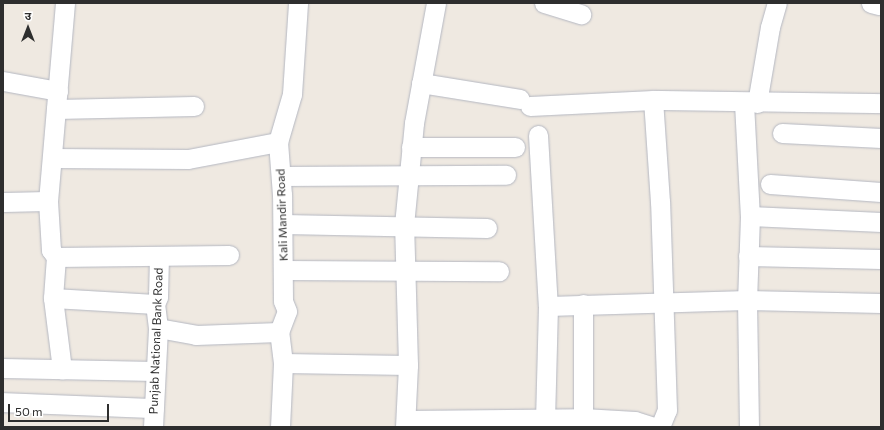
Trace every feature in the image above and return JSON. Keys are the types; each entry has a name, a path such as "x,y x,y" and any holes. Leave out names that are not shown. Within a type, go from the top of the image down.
{"street":[{"path":"62,369 53,298 56,257 51,250 48,201 65,3"},
{"name":"Kali Mandir Road","path":"280,427 283,363 279,332 287,311 283,301 283,224 278,142 292,94 298,3"},
{"path":"436,3 411,147 404,225 404,271 408,365 406,424 545,418 583,418 635,421 653,427"},
{"path":"544,3 581,14"},
{"path":"749,427 747,300 750,216 751,103 777,3"},
{"path":"3,81 57,100 194,106"},
{"path":"421,83 525,102 653,100 751,103 881,103"},
{"path":"653,100 660,202 661,300 667,410 660,427"},
{"path":"782,133 881,138"},
{"path":"538,135 548,306 545,418"},
{"path":"52,158 188,159 278,142"},
{"path":"411,147 515,147"},
{"path":"281,176 408,174 506,175"},
{"path":"770,184 881,192"},
{"path":"3,202 48,201"},
{"path":"750,216 881,222"},
{"path":"283,224 404,225 487,228"},
{"path":"56,257 228,255"},
{"name":"Punjab National Bank Road","path":"153,427 158,328 155,304 158,297 159,256"},
{"path":"748,256 881,259"},
{"path":"283,270 499,271"},
{"path":"53,298 155,304"},
{"path":"548,306 661,300 881,303"},
{"path":"583,304 583,418"},
{"path":"158,328 196,335 279,332"},
{"path":"283,363 408,365"},
{"path":"3,368 155,370"},
{"path":"3,402 154,408"}]}
